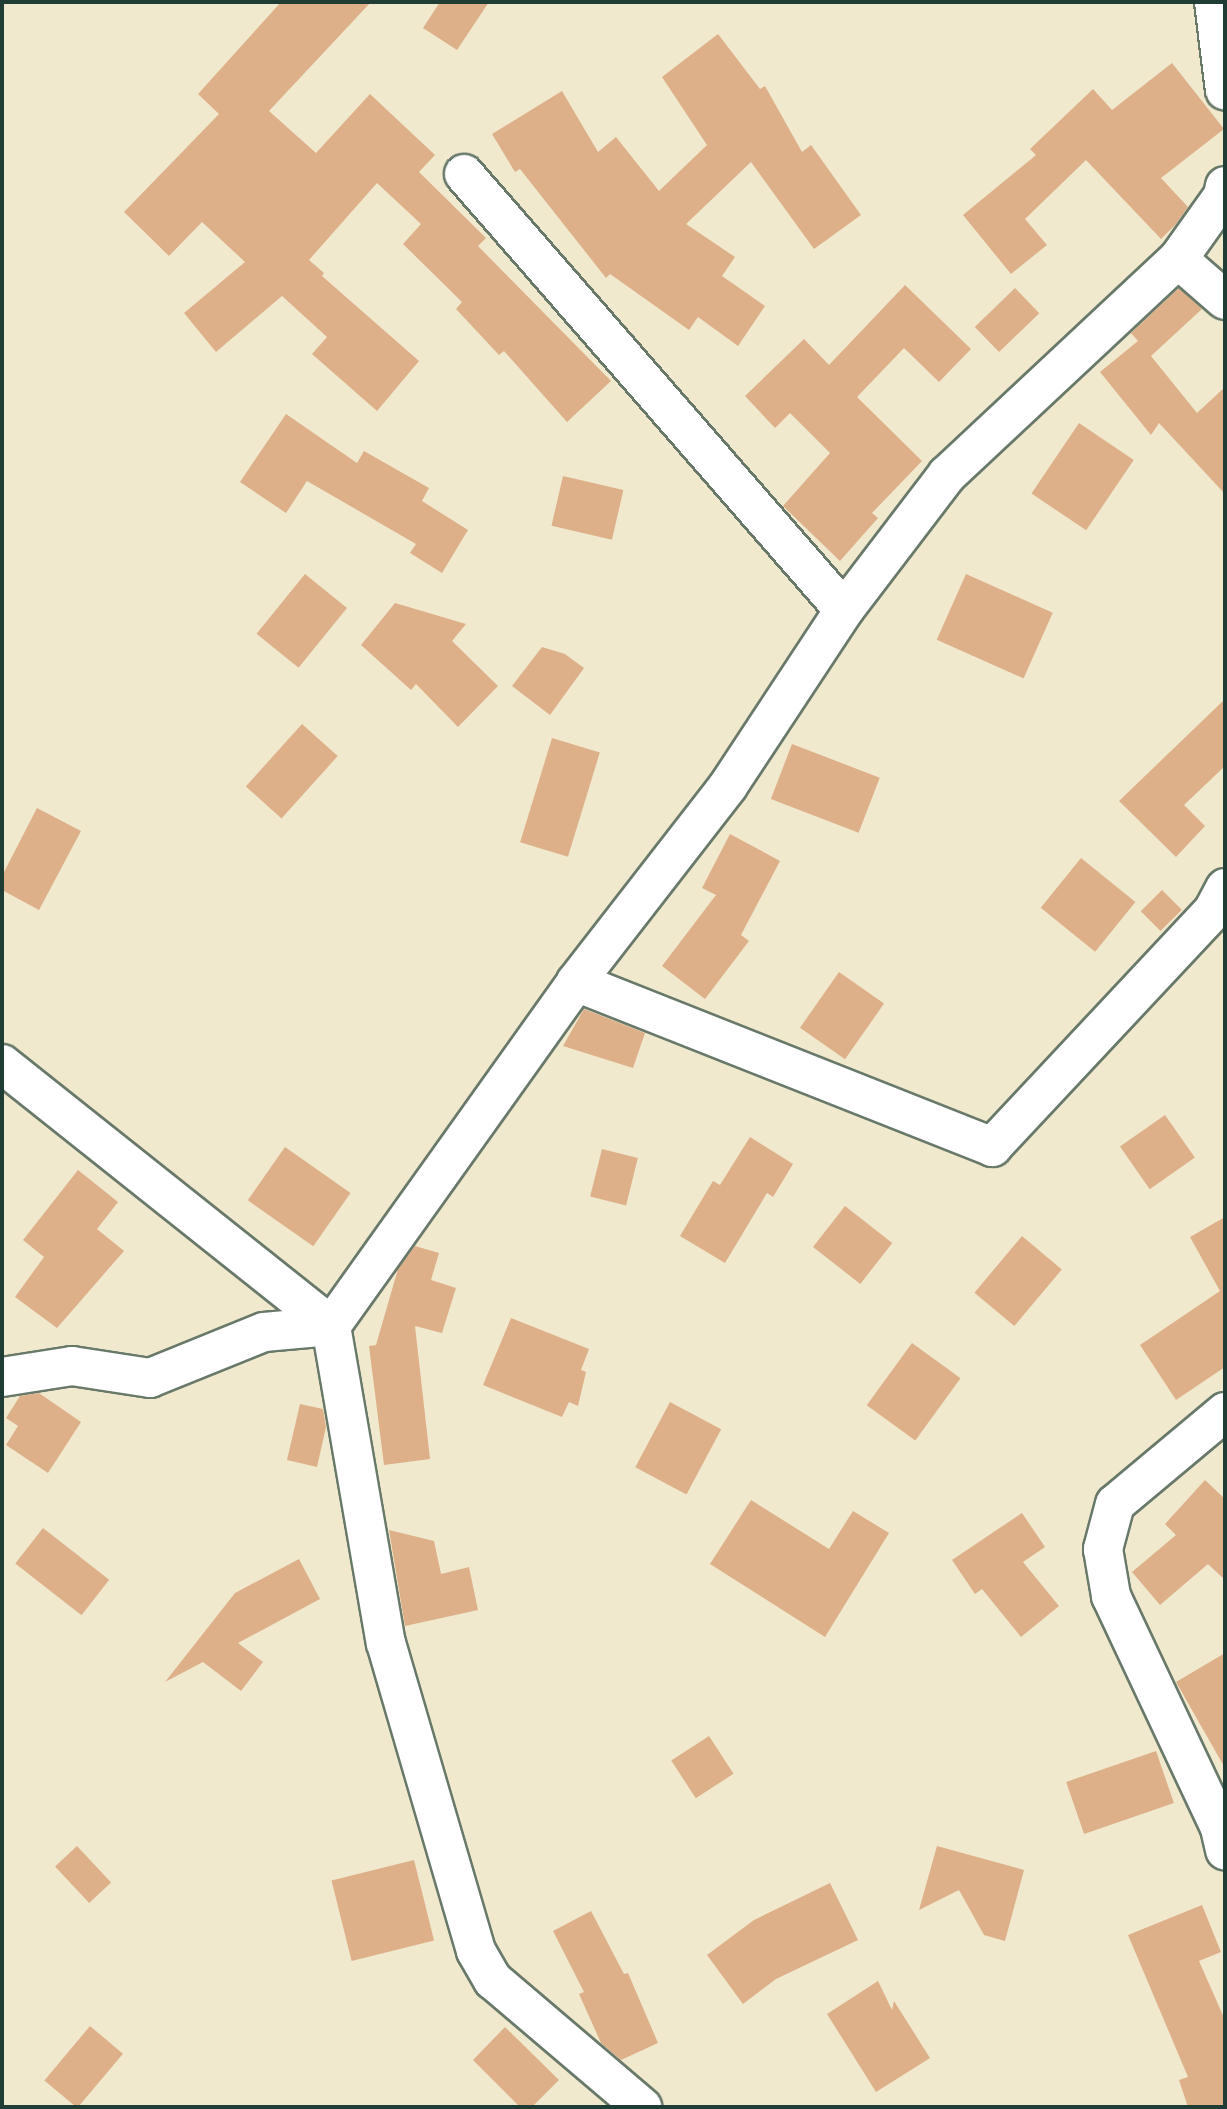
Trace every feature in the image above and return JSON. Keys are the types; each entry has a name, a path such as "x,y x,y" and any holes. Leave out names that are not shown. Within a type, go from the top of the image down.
{"street":[{"path":"1206,9 1225,90"},
{"path":"464,174 844,610"},
{"path":"2,1377 72,1366 150,1378 264,1332 331,1326 576,982 728,786 844,610 947,475 1178,259 1223,196 1225,186"},
{"path":"1178,259 1225,300"},
{"path":"576,982 992,1147 1213,911 1225,888"},
{"path":"2,1064 331,1326 386,1643 476,1951 492,1980 642,2107"},
{"path":"1225,1412 1115,1504 1103,1549 1111,1596 1220,1828 1225,1850"}],"building":[{"path":"281,2 371,2 269,111 316,153 370,94 435,155 419,172 486,238 478,246 611,381 567,422 504,351 499,355 456,309 462,302 403,244 421,224 377,183 309,260 324,273 322,276 419,361 377,411 312,354 327,337 282,296 216,352 184,313 245,262 202,222 169,256 124,212 219,114 198,94"},
{"path":"440,2 489,2 457,50 423,28"},
{"path":"718,34 760,89 765,86 802,152 811,145 861,215 814,249 751,162 686,224 735,257 722,276 765,306 738,346 698,317 689,330 610,274 606,278 520,169 515,172 492,134 562,91 598,152 616,137 659,191 707,145 662,77"},
{"path":"1172,63 1224,129 1161,178 1188,207 1176,224 1161,239 1086,160 1025,219 1047,245 1011,274 963,215 1036,155 1030,149 1093,89 1112,110"},
{"path":"905,285 971,349 939,382 904,348 857,397 922,461 872,513 878,518 840,561 783,506 830,453 790,413 775,428 745,396 804,339 829,365"},
{"path":"1015,288 1039,313 999,352 975,327"},
{"path":"1179,288 1202,309 1151,356 1197,413 1225,387 1225,494 1159,423 1151,435 1100,372 1138,341 1131,333"},
{"path":"286,414 357,463 364,451 429,488 422,501 468,530 442,573 410,553 416,544 307,481 286,513 240,482"},
{"path":"1079,423 1134,460 1086,530 1031,493"},
{"path":"563,476 623,490 612,540 552,526"},
{"path":"305,574 347,608 299,668 257,634"},
{"path":"966,574 1053,613 1024,678 937,640"},
{"path":"395,603 466,624 452,641 498,686 458,727 416,684 411,690 361,645"},
{"path":"542,647 565,654 584,668 550,715 512,686"},
{"path":"1225,699 1225,766 1184,805 1205,826 1176,857 1119,801"},
{"path":"302,724 338,756 281,819 246,786"},
{"path":"552,738 600,753 568,857 520,842"},
{"path":"792,744 880,778 859,833 771,799"},
{"path":"37,808 81,831 39,910 2,890 2,876"},
{"path":"730,834 780,861 741,935 749,941 705,999 662,966 716,895 702,888"},
{"path":"1081,858 1135,902 1095,952 1041,908"},
{"path":"1162,890 1182,910 1161,931 1141,911"},
{"path":"839,972 884,1004 845,1059 800,1028"},
{"path":"584,1009 645,1033 633,1068 563,1046"},
{"path":"1165,1115 1195,1158 1150,1189 1120,1147"},
{"path":"750,1137 793,1164 773,1197 767,1193 725,1263 680,1236 713,1181 720,1185"},
{"path":"285,1147 351,1193 313,1246 248,1200"},
{"path":"602,1149 638,1158 626,1205 590,1197"},
{"path":"78,1170 118,1202 97,1229 124,1251 57,1328 15,1297 44,1257 23,1240"},
{"path":"845,1206 892,1243 860,1284 813,1247"},
{"path":"1225,1217 1225,1367 1176,1400 1140,1345 1220,1291 1190,1237"},
{"path":"1022,1236 1062,1269 1014,1326 974,1293"},
{"path":"415,1246 439,1253 431,1280 456,1288 442,1333 415,1326 430,1459 384,1465 369,1346 376,1345 398,1269"},
{"path":"511,1318 589,1349 581,1370 586,1372 578,1406 569,1402 562,1417 483,1385"},
{"path":"912,1343 961,1378 915,1441 867,1405"},
{"path":"39,1393 81,1422 48,1473 6,1445 18,1426 6,1418 20,1396"},
{"path":"670,1402 721,1429 686,1495 635,1467"},
{"path":"300,1404 323,1409 326,1427 317,1467 287,1460"},
{"path":"1205,1480 1225,1499 1225,1580 1208,1564 1160,1605 1132,1572 1176,1535 1165,1524"},
{"path":"751,1500 829,1549 853,1511 889,1533 825,1637 710,1564"},
{"path":"1022,1513 1045,1547 1023,1562 1059,1606 1021,1637 982,1589 975,1594 952,1560"},
{"path":"43,1528 109,1580 81,1615 15,1563"},
{"path":"389,1530 434,1541 441,1574 469,1567 478,1610 405,1626"},
{"path":"299,1559 320,1599 238,1643 263,1662 241,1691 203,1662 165,1682 235,1593"},
{"path":"1225,1653 1225,1768 1176,1682"},
{"path":"709,1736 734,1774 696,1798 671,1761"},
{"path":"1156,1751 1174,1803 1084,1834 1066,1782"},
{"path":"77,1846 111,1883 89,1903 55,1866"},
{"path":"937,1846 1024,1870 1005,1941 984,1935 959,1890 919,1910"},
{"path":"414,1860 434,1941 352,1961 332,1881"},
{"path":"830,1883 858,1940 776,1979 743,2004 707,1955 754,1920"},
{"path":"1202,1905 1221,1952 1199,1961 1225,2020 1225,2107 1188,2107 1179,2080 1188,2077 1128,1935"},
{"path":"591,1911 624,1974 628,1973 658,2043 621,2060 601,2043 579,1994 584,1992 553,1931"},
{"path":"878,1981 892,2010 894,2001 930,2058 876,2092 827,2014"},
{"path":"90,2026 123,2054 78,2107 44,2080"},
{"path":"505,2027 559,2080 532,2107 520,2107 473,2060"}]}
